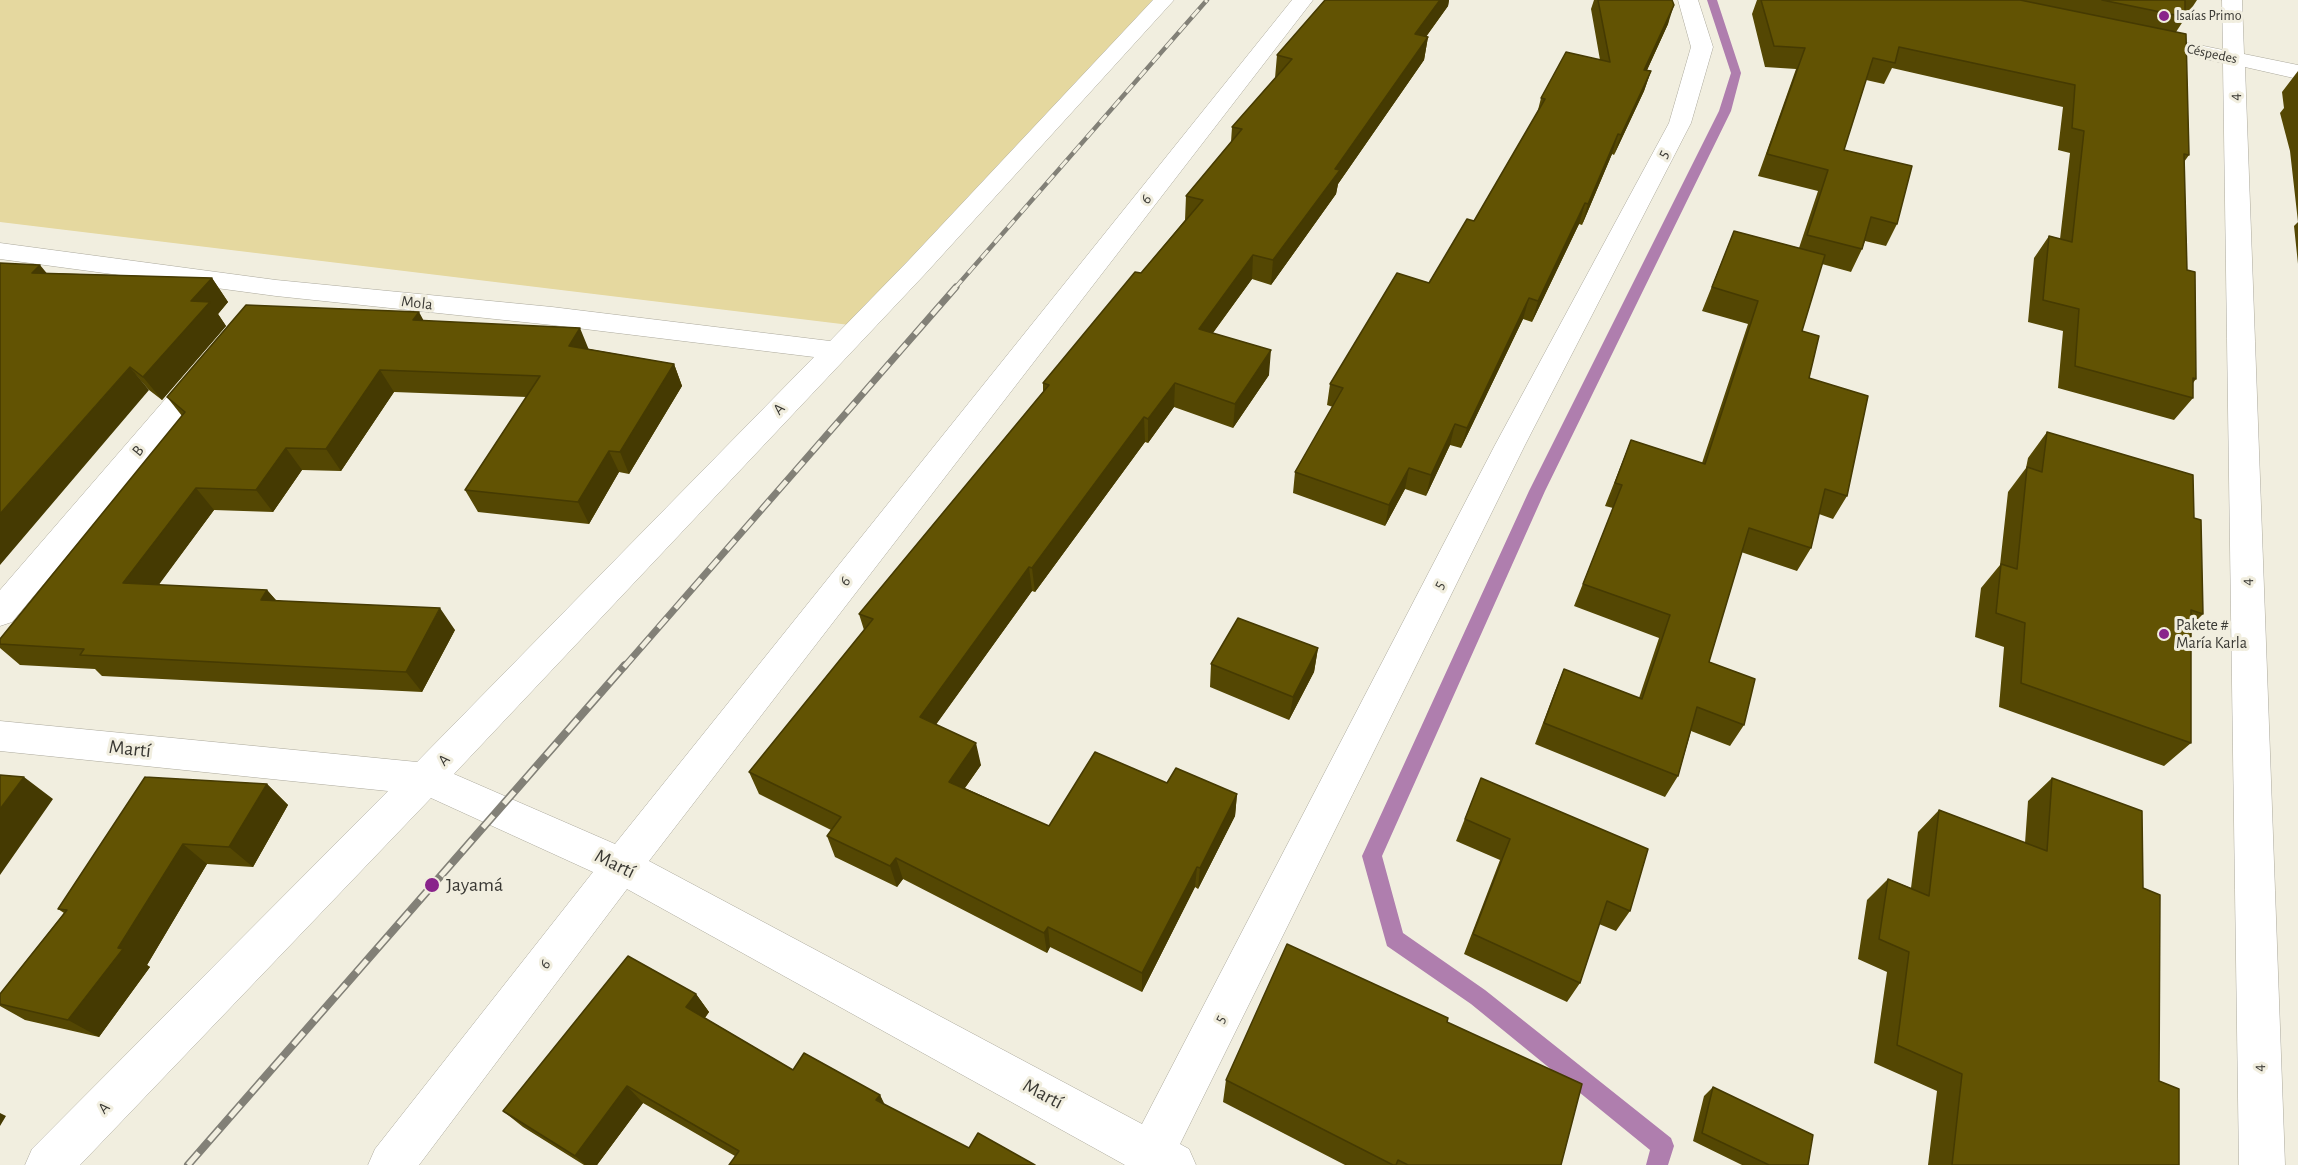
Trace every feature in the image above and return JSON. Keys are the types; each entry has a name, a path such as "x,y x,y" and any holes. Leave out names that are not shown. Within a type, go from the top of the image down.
{"street":[{"name":"A","path":"48,1165 425,779 917,267 1164,0"},
{"name":"6","path":"391,1165 621,866 1302,0"},
{"name":"5","path":"1158,1161 1505,456 1680,123 1702,47 1688,0"},
{"name":"4","path":"2232,0 2262,1165"},
{"name":"Céspedes","path":"2121,35 2298,72"},
{"name":"Mola","path":"0,251 276,288 552,316 835,351"},
{"path":"253,315 276,288"},
{"name":"B","path":"0,613 222,352"},
{"name":"Martí","path":"0,736 425,779 498,809 621,866 1158,1161"}],"shaded area":[{"path":"0,0 1163,0 858,326 0,222"}],"building":[{"path":"1325,0 1440,0 1415,34 1428,37 1335,169 1340,170 1273,260 1253,255 1199,329 1271,350 1235,404 1175,383 1148,419 1144,417 1032,568 1029,567 920,717 976,743 949,782 1049,826 1095,752 1167,783 1176,768 1237,794 1200,868 1197,867 1142,973 1048,927 1044,933 896,858 890,866 827,836 841,817 749,772 873,619 859,614 1049,385 1043,383 1135,272 1141,273 1203,200 1186,196 1242,129 1232,127 1292,59 1277,55"},
{"path":"1598,0 1672,0 1674,5 1644,70 1651,71 1621,135 1618,134 1588,204 1585,203 1538,301 1529,298 1467,428 1455,424 1431,475 1409,468 1389,505 1295,472 1343,388 1330,384 1397,273 1429,283 1467,219 1474,221 1545,99 1541,98 1566,52 1610,62"},
{"path":"1761,0 2020,0 2186,34 2189,155 2184,154 2187,270 2195,272 2196,379 2193,378 2193,398 2075,366 2079,309 2043,300 2049,236 2072,242 2084,131 2072,128 2075,85 1899,47 1895,63 1873,58 1844,150 1912,166 1897,224 1871,217 1862,249 1807,235 1828,170 1767,154 1805,48 1774,46"},
{"path":"2102,0 2185,0 2185,17"},
{"path":"1734,231 1825,255 1802,331 1819,336 1809,378 1868,396 1847,496 1825,489 1811,548 1749,528 1709,662 1755,679 1744,725 1697,707 1678,776 1544,723 1564,669 1642,699 1670,615 1583,584 1622,485 1615,483 1631,440 1705,464 1758,301 1712,287"},
{"path":"0,263 40,265 32,273 212,278 191,301 210,302 143,377 130,367 0,514"},
{"path":"246,305 419,312 413,320 580,328 569,346 674,364 620,452 609,451 578,502 465,490 540,376 380,370 326,449 286,448 256,490 196,488 123,583 267,590 261,600 440,608 406,672 80,655 84,649 0,644 0,639 185,412 167,397"},
{"path":"2047,432 2193,475 2194,518 2201,520 2203,614 2191,610 2191,743 2021,683 2025,623 1996,613 2001,564 2017,569 2027,467 2042,472"},
{"path":"1238,618 1318,648 1293,697 1211,664"},
{"path":"0,775 24,777 0,809"},
{"path":"145,777 267,784 229,847 183,844 118,948 123,949 68,1020 0,1004 0,994 67,910 58,909"},
{"path":"1481,778 1648,849 1630,911 1607,901 1580,983 1473,934 1510,839 1465,819"},
{"path":"2052,778 2142,811 2143,888 2160,895 2159,1081 2179,1089 2179,1165 1952,1165 1962,1074 1897,1045 1909,952 1879,939 1888,879 1929,896 1939,810 2047,851"},
{"path":"1287,944 1448,1018 1447,1022 1582,1084 1561,1165 1408,1165 1398,1160 1396,1165 1393,1165 1226,1080"},
{"path":"628,956 696,994 686,1007 793,1070 804,1053 880,1095 876,1100 969,1148 978,1133 1035,1165 729,1165 739,1151 627,1086 575,1156 503,1111"},
{"path":"1713,1087 1813,1135 1808,1165 1769,1165 1702,1133"}],"waterway":[{"path":"1657,1165 1663,1146 1478,997 1394,939 1372,856 1537,491 1725,111 1736,73 1712,0"}],"railway":[{"path":"955,288 1207,0"},
{"path":"624,667 956,287"},
{"path":"188,1165 625,665"}],"place":[{"name":"Isaías Primo","path":"2164,16"},
{"name":"Pakete # María Karla","path":"2164,634"},
{"name":"Jayamá","path":"432,885"}]}
